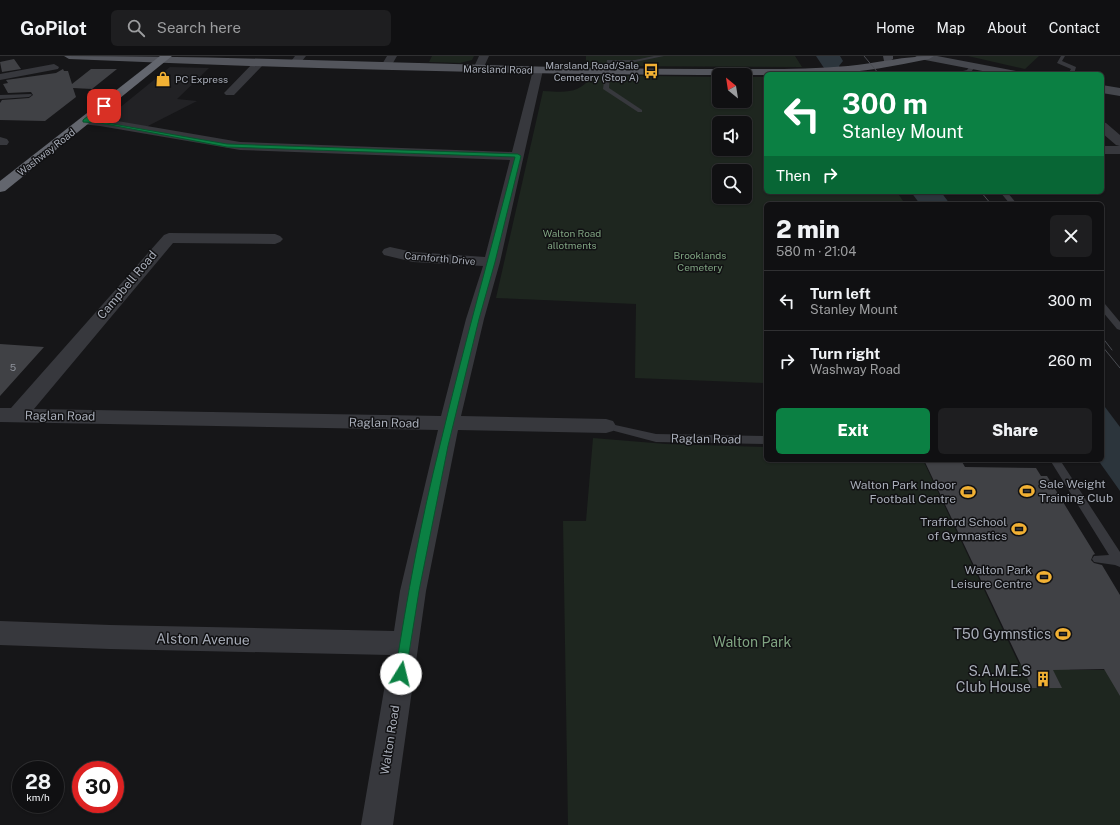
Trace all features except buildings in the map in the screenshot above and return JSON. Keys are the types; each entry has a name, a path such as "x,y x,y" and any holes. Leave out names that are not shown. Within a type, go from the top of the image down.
{"highway":[{"name":"Washway Road","path":"0,188 165,58"}],"main road":[{"name":"Marsland Road","path":"70,56 165,58 259,63 298,60 386,66 609,71 814,71 925,56"}],"street":[{"path":"386,66 392,56"},
{"path":"478,69 484,56"},
{"path":"925,56 972,67 1003,72"},
{"path":"230,93 259,63"},
{"path":"0,77 54,67"},
{"name":"Walton Road","path":"377,825 413,591 475,319 492,262 538,70"},
{"path":"1104,89 1120,92"},
{"path":"85,121 100,122 233,146 518,156"},
{"path":"1104,128 1120,142"},
{"path":"1104,150 1120,150"},
{"name":"Campbell Road","path":"9,415 169,238 275,239"},
{"name":"Carnforth Drive","path":"390,252 424,258 492,262"},
{"name":"Raglan Road","path":"9,415 606,426"},
{"name":"Alston Avenue","path":"0,633 405,644"}],"lane":[{"path":"640,112 606,89 609,61 635,61 662,56"},
{"path":"1063,56 1059,62 1072,66 1074,68 1072,72"},
{"path":"964,72 969,71 972,67"},
{"path":"0,97 29,94"},
{"path":"1006,194 1012,202"},
{"path":"1104,308 1120,327"},
{"name":"Raglan Road","path":"606,426 656,438 764,440"},
{"path":"1056,462 1120,560"},
{"path":"1098,559 1120,560"}],"shaded area":[{"path":"816,56 840,56 843,61 839,66 842,72 827,72"},
{"path":"170,67 209,68 177,99 197,101 144,128 102,122"},
{"path":"912,194 942,194 948,202 918,202"},
{"path":"1104,406 1120,427 1120,491 1099,462 1104,462"}],"green space":[{"path":"432,56 474,56 472,60 460,63 429,62"},
{"path":"586,56 795,56 802,67 586,66"},
{"path":"968,56 1039,56 1025,69"},
{"name":"Brooklands Cemetery","path":"594,75 712,77 712,108 752,108 752,77 764,77 764,194 898,194 904,202 764,202 764,383 635,378 636,304 496,298 543,91 565,92 582,86"},
{"name":"Walton Park","path":"593,438 666,444 764,447 764,462 924,462 1019,664 1067,665 1070,670 1120,670 1120,825 568,825 563,521 586,521"}],"tram line":[{"path":"864,56 877,72"},
{"path":"983,194 989,202"},
{"path":"1104,340 1112,350"},
{"path":"1104,348 1120,368"}],"place":[{"name":"Marsland Road/Sale Cemetery (Stop A)","path":"651,71"},
{"name":"PC Express","path":"163,79"},
{"name":"Sale Weight Training Club","path":"1027,491"},
{"name":"Walton Park Indoor Football Centre","path":"968,492"},
{"name":"Trafford School of Gymnastics","path":"1019,529"},
{"name":"Walton Park Leisure Centre","path":"1044,577"},
{"name":"T50 Gymnstics","path":"1063,634"},
{"name":"S.A.M.E.S Club House","path":"1043,679"}],"route":[{"path":"104,106 85,121 100,122 227,145 518,156 492,262 475,319 444,446 413,591 401,674"}],"park label":[{"name":"Walton Road allotments","path":"572,238"}]}
